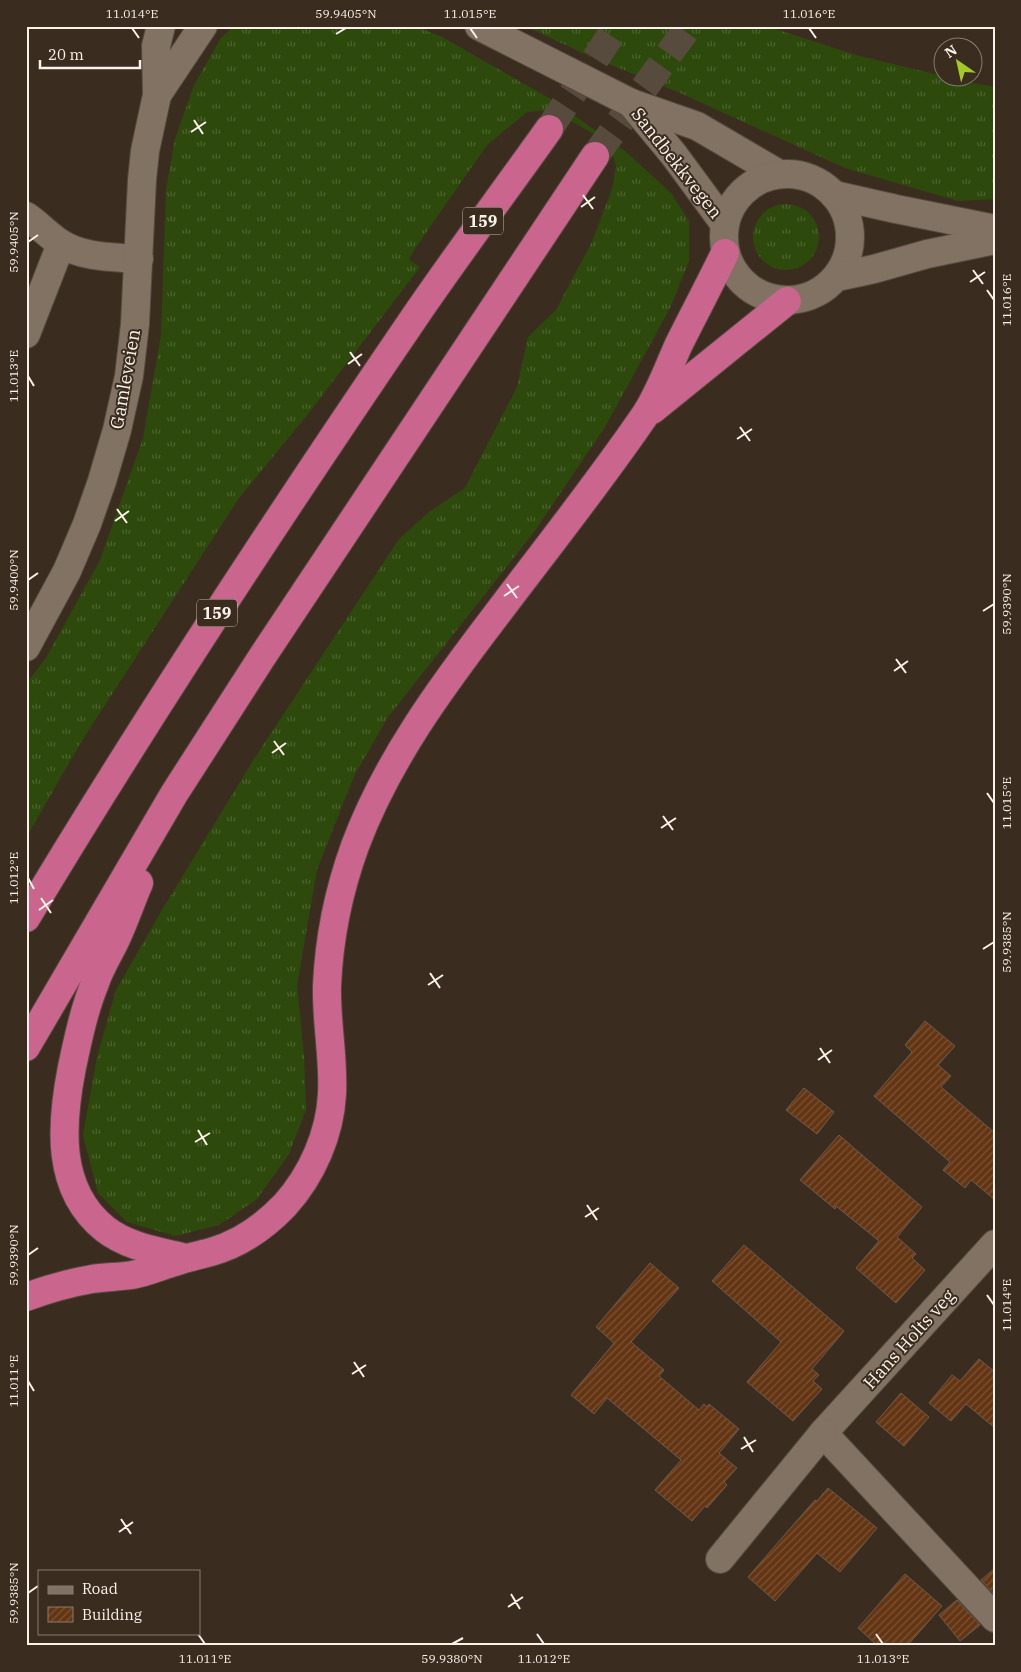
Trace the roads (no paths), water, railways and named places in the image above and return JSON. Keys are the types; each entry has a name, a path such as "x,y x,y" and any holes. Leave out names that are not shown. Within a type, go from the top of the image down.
{"highway":[{"name":"159","path":"26,918 138,734 208,626 417,313 549,129"},
{"path":"26,1048 174,794 267,649 595,156"},
{"path":"26,1297 61,1285 95,1278 132,1275 225,1247 252,1232 270,1219 286,1203 313,1164 323,1142 329,1120 332,1094 327,986 336,915 343,882 355,845 370,809 389,771 434,699 647,414 725,253"},
{"path":"647,414 787,301"},
{"path":"174,794 117,937 95,982 78,1038 67,1095 64,1122 64,1151 69,1175 78,1196 90,1215 105,1229 139,1247 186,1258"}],"main road":[{"name":"Gamleveien","path":"26,647 66,571 87,524 117,430 129,376 135,324 144,161 150,120 157,95 156,46 161,26"},
{"name":"Gamleveien","path":"157,95 203,26"},
{"name":"Sandbekkvegen","path":"479,26 630,103 697,126 779,174"},
{"name":"Sandbekkvegen","path":"630,103 674,155 724,224"},
{"path":"779,174 794,174 809,178 823,185 834,195 844,210 849,226 850,244 846,261 837,277 823,290 806,298 787,301 766,298 748,288 733,272 725,253 724,224 731,205 744,190 760,180 779,174"},
{"path":"834,195 995,229"},
{"path":"26,216 61,244 92,255 139,260"},
{"path":"837,277 927,254 995,240"},
{"path":"26,334 61,244"},
{"name":"Hans Holts veg","path":"720,1559 823,1433 995,1244"},
{"path":"823,1433 995,1618"}],"tunnel":[{"path":"549,129 617,26"},
{"path":"595,156 689,26"}]}
